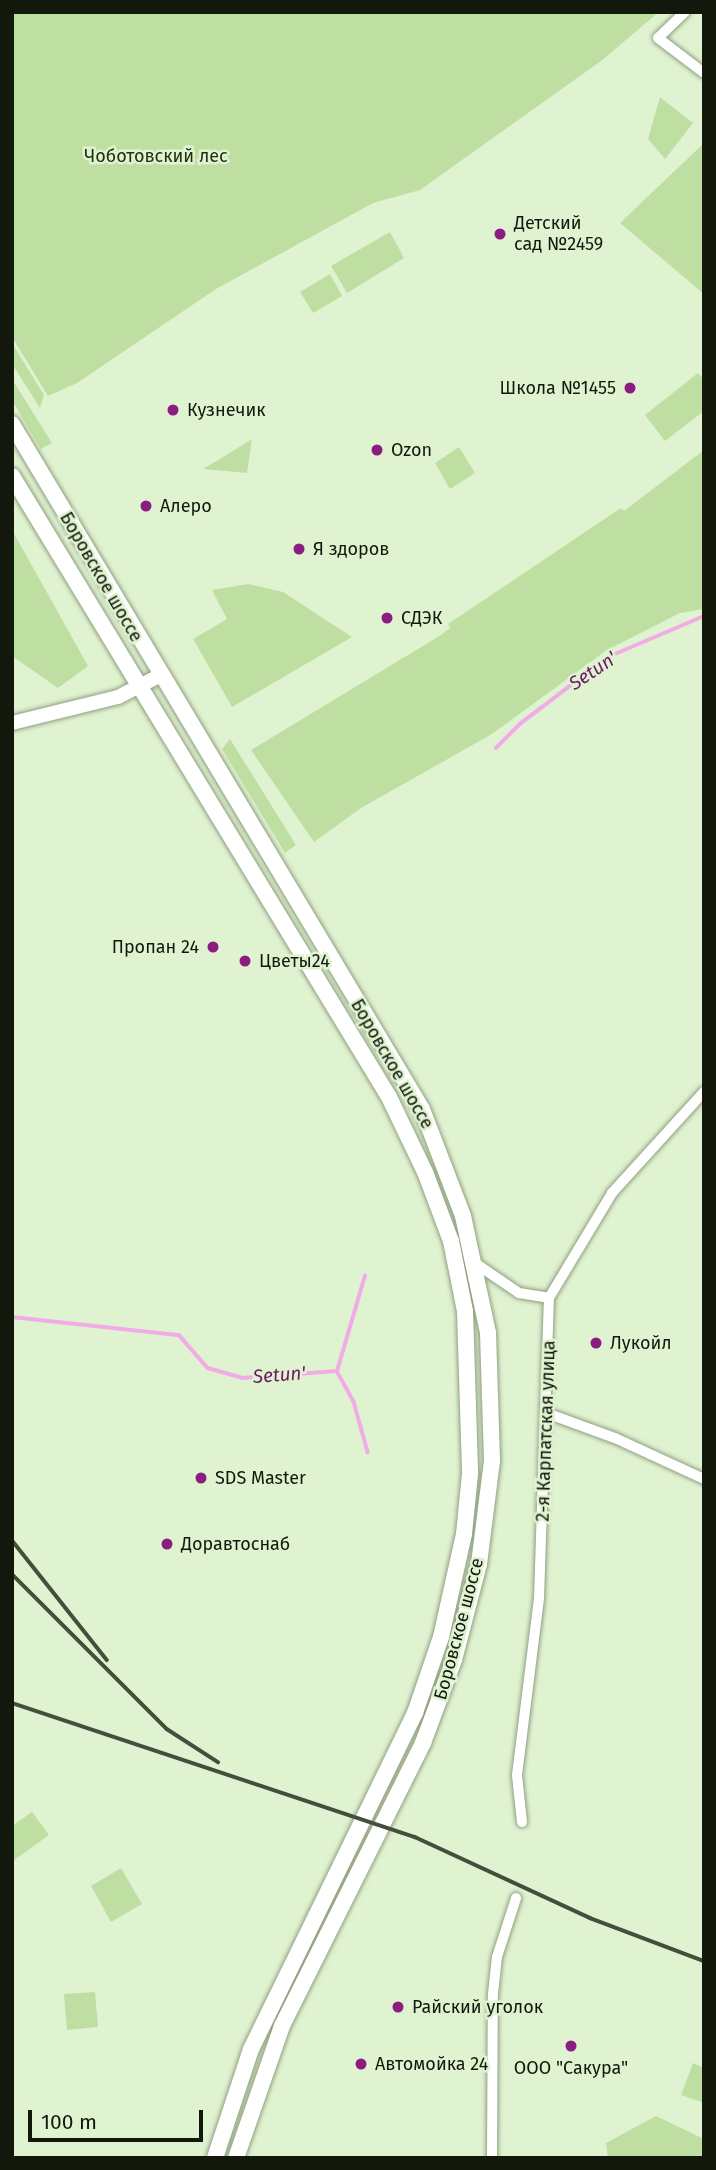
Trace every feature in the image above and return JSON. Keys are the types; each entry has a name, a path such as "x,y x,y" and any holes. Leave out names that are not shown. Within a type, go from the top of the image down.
{"main road":[{"name":"Боровское шоссе","path":"12,424 159,676 415,1096 455,1190 475,1263 489,1341 492,1461 479,1563 462,1630 423,1743 278,2036 236,2158"},
{"name":"Боровское шоссе","path":"12,476 343,1017 406,1131 451,1241 465,1311 471,1383 470,1474 464,1534 449,1611 428,1678 251,2049 215,2158"}],"street":[{"path":"685,12 659,37 704,73"},
{"path":"12,723 118,697 159,676"},
{"path":"475,1263 519,1293 549,1298 612,1192 704,1092"},
{"name":"2-я Карпатская улица","path":"522,1822 517,1775 539,1598 549,1414 549,1298"},
{"path":"549,1414 615,1438 704,1479"},
{"path":"492,2158 493,1994 497,1956 516,1898"}],"green space":[{"name":"Чоботовский лес","path":"12,12 659,12 601,61 420,190 373,203 216,289 77,383 48,396 12,337"},
{"path":"660,97 693,123 665,159 648,139"},
{"path":"704,143 704,294 620,223"},
{"path":"390,232 404,258 347,293 331,266"},
{"path":"330,274 342,296 313,313 300,292"},
{"path":"12,343 44,395 40,408 12,364"},
{"path":"698,373 704,380 704,411 665,441 645,415"},
{"path":"12,379 52,443 41,449 12,400"},
{"path":"252,439 247,473 203,469 228,454"},
{"path":"459,447 475,473 450,489 435,463"},
{"path":"704,450 704,609 680,613 607,650 492,734 361,808 314,842 251,750 441,635 450,628 448,624 621,508 624,511"},
{"path":"12,530 88,666 58,688 12,656"},
{"path":"248,584 283,592 352,637 232,707 193,639 227,619 212,590"},
{"path":"230,739 296,845 285,853 222,749"},
{"path":"32,1812 49,1835 13,1861 12,1826"},
{"path":"121,1868 142,1904 111,1922 91,1886"},
{"path":"95,1992 98,2027 67,2030 64,1994"},
{"path":"693,2063 704,2068 704,2103 681,2095"},
{"path":"656,2116 704,2139 704,2158 608,2158 606,2143"}],"waterway":[{"name":"Setun'","path":"496,748 520,724 608,657 704,616"},
{"name":"Setun'","path":"12,1317 179,1335 208,1368 242,1378 337,1371 365,1276"},
{"path":"337,1371 354,1402 368,1452"}],"railway":[{"path":"12,1540 107,1660"},
{"path":"12,1574 167,1729 218,1762"},
{"path":"12,1703 415,1837 590,1918 704,1961"}],"place":[{"name":"Детский сад №2459","path":"500,234"},
{"name":"Школа №1455","path":"630,388"},
{"name":"Кузнечик","path":"173,410"},
{"name":"Ozon","path":"377,450"},
{"name":"Алеро","path":"146,506"},
{"name":"Я здоров","path":"299,549"},
{"name":"СДЭК","path":"387,618"},
{"name":"Пропан 24","path":"213,947"},
{"name":"Цветы24","path":"245,961"},
{"name":"Лукойл","path":"596,1343"},
{"name":"SDS Master","path":"201,1478"},
{"name":"Доравтоснаб","path":"167,1544"},
{"name":"Райский уголок","path":"398,2007"},
{"name":"ООО \"Сакура\"","path":"571,2046"},
{"name":"Автомойка 24","path":"361,2064"}]}
